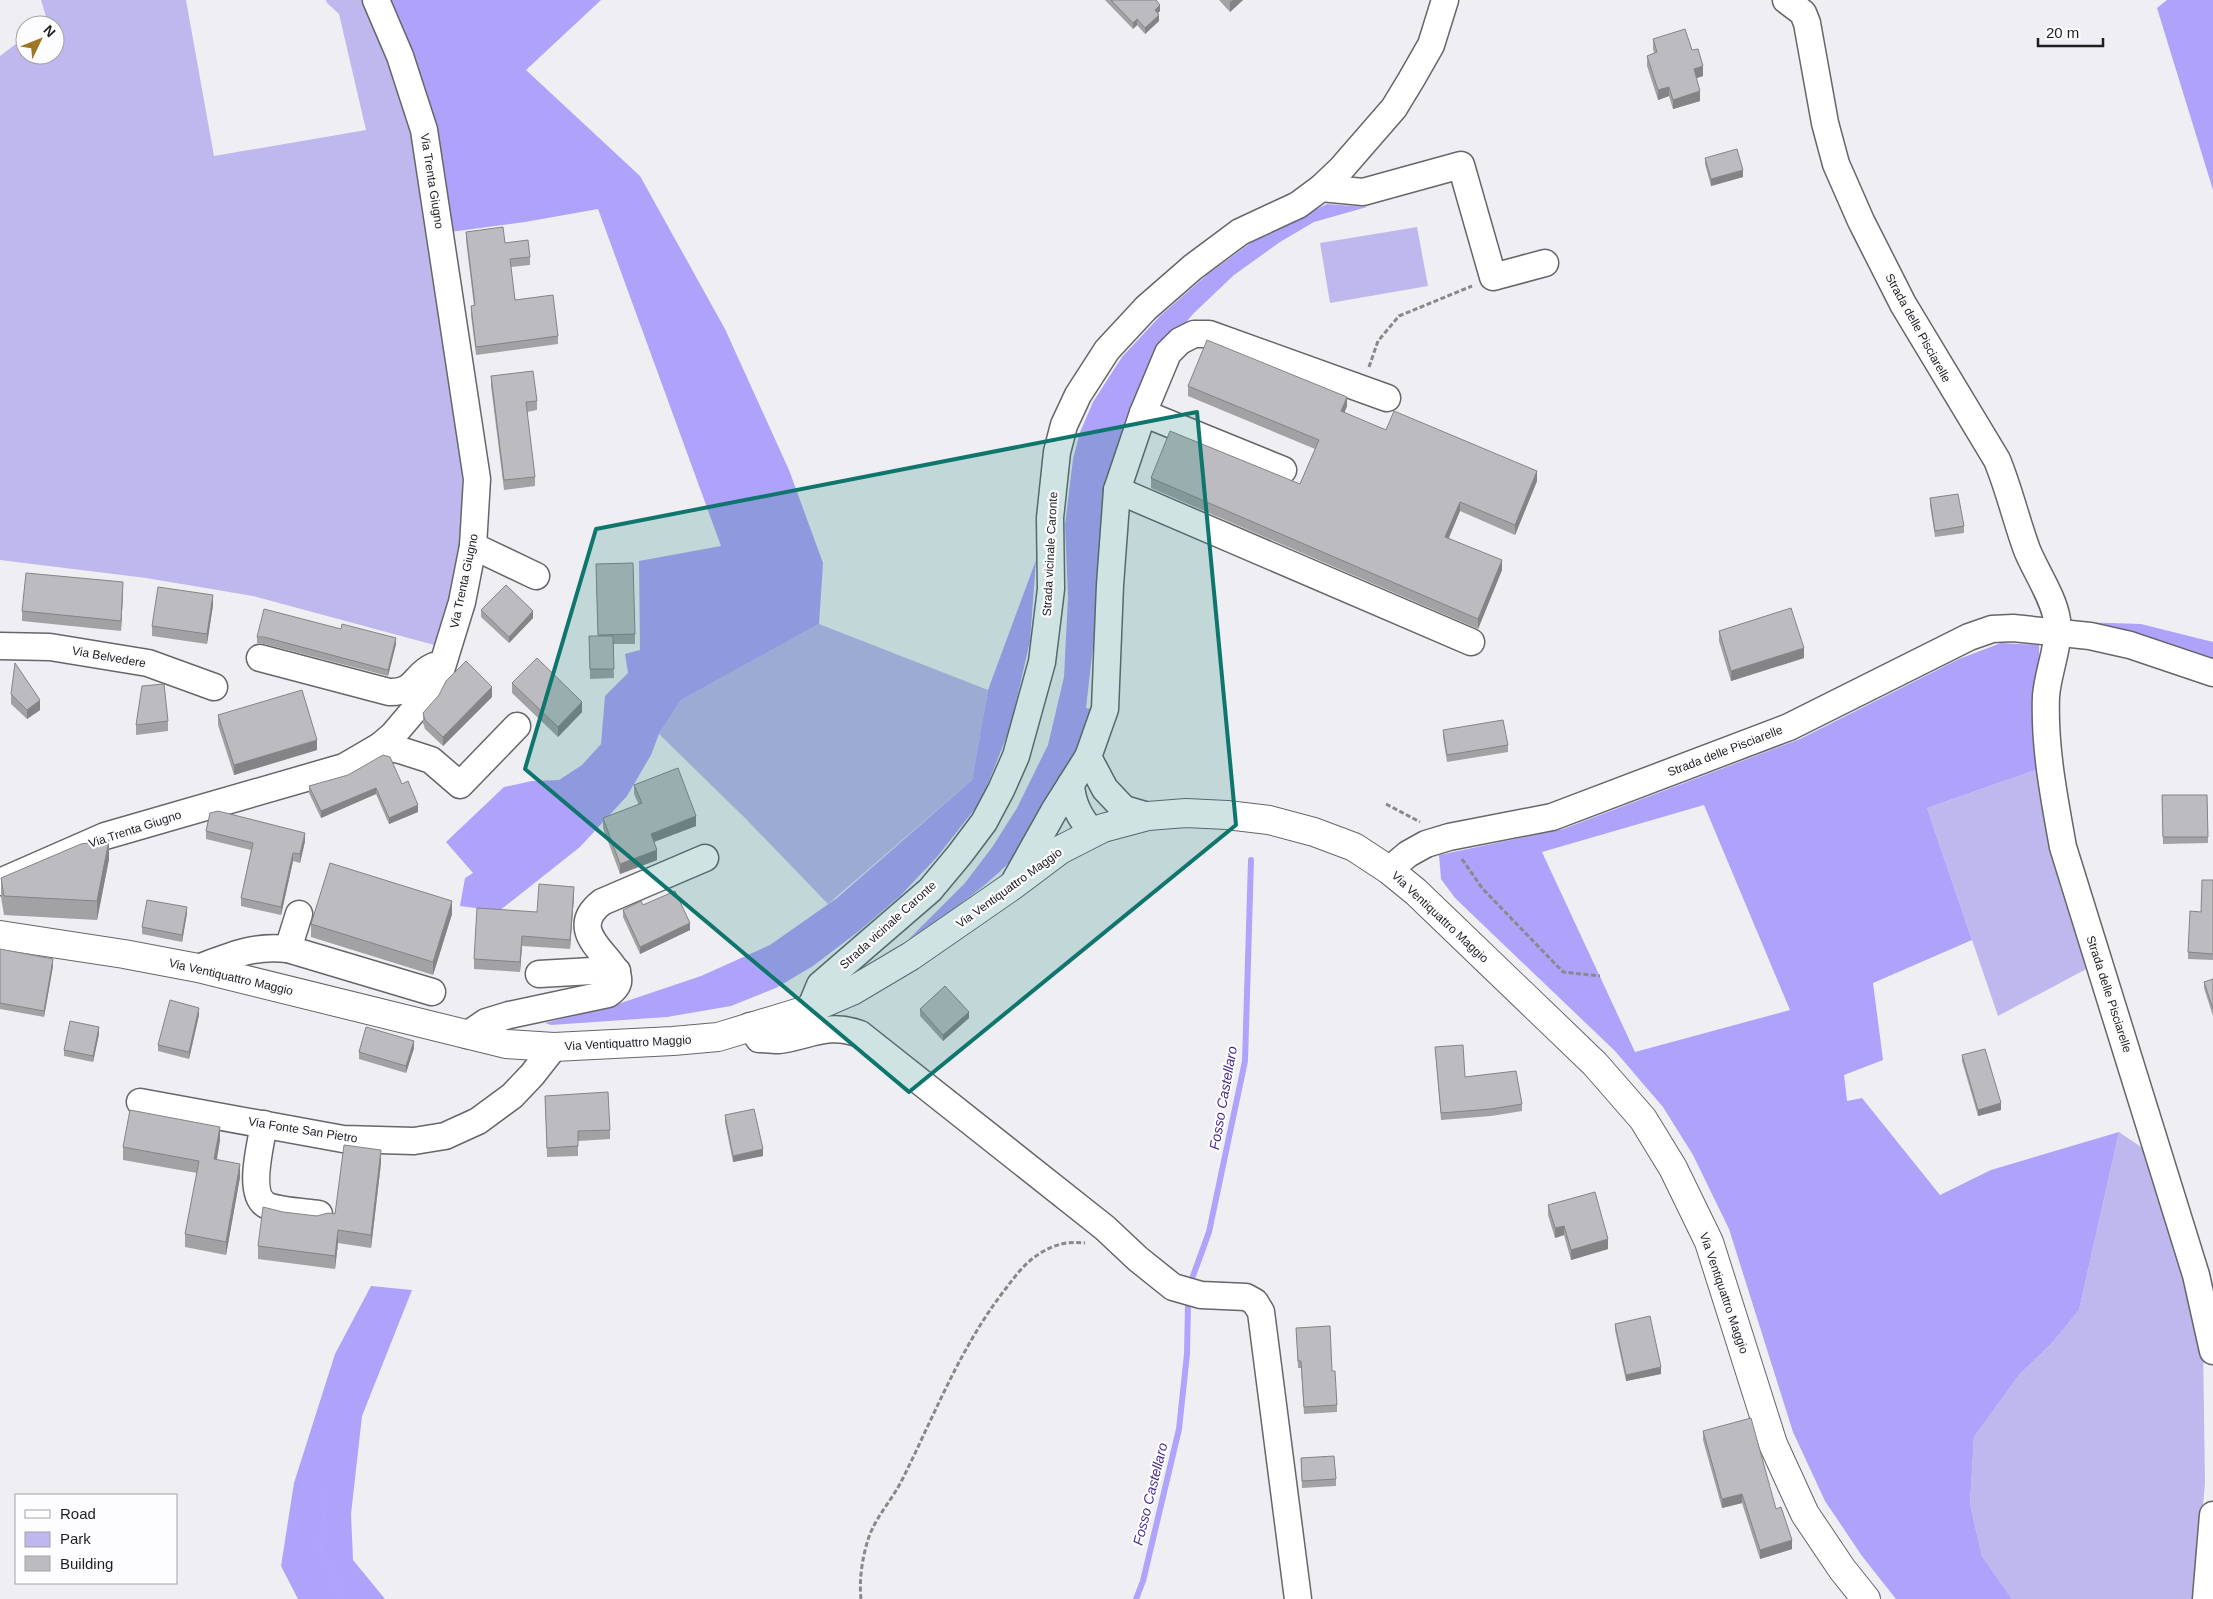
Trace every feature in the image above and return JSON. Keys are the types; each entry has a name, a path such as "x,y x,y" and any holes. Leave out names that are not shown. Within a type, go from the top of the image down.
{"main road":[{"name":"Via Ventiquattro Maggio","path":"0,935 124,954 198,968 506,1044 554,1047 673,1042 718,1037 810,1008 852,991 878,977 1012,886 1060,850 1093,833 1148,816 1186,813 1269,820 1314,832 1354,848 1388,870 1446,920 1595,1064 1643,1120 1673,1168 1709,1242 1773,1444 1805,1514 1842,1569 1866,1599"}],"street":[{"name":"Via Trenta Giugno","path":"0,882 105,836 344,767 380,746 394,735 426,695 442,667 462,602 473,546 477,479 424,130 400,56 376,0"},
{"name":"Strada vicinale Caronte","path":"810,1008 820,985 930,890 984,822 1001,790 1016,756 1042,662 1051,589 1050,518 1057,452 1064,425 1078,396 1107,350 1146,308 1193,267 1240,232 1298,205 1321,188 1342,168 1394,108 1431,45 1446,0"},
{"name":"Strada delle Pisciarelle","path":"1802,4 1810,36 1825,123 1836,164 1861,220 1903,304 1997,460 2006,481 2027,549 2056,618 2058,633 2046,693 2046,730 2051,782 2063,847 2204,1274 2213,1350"},
{"path":"1321,188 1363,192 1461,165 1493,277 1545,263"},
{"path":"1012,886 1088,757 1105,708 1110,585 1118,490 1143,413 1168,353 1180,341 1194,334 1209,334 1387,398"},
{"path":"1143,413 1283,470"},
{"path":"1118,490 1470,642"},
{"path":"473,546 536,576"},
{"name":"Strada delle Pisciarelle","path":"1388,870 1408,854 1426,844 1449,837 1552,817 1789,727 1969,637 1992,628 2014,628 2090,636 2130,645 2213,673"},
{"name":"Via Belvedere","path":"0,646 50,647 148,663 214,687"},
{"path":"260,658 395,692 407,690 431,666 442,667"},
{"path":"380,746 431,760 460,785 517,726"},
{"path":"1088,757 1104,789 1124,809 1148,816"},
{"path":"1071,784 1072,796 1081,818 1093,833"},
{"path":"1093,833 1104,789"},
{"path":"466,1035 486,1022 509,1014 608,994 616,988 619,980 617,971 600,953 592,941 588,919 594,909 602,902 705,858"},
{"path":"288,949 299,914"},
{"path":"198,968 248,950 271,947 288,949 432,992"},
{"path":"539,974 617,971"},
{"path":"750,1026 759,1039 779,1040 828,1030 846,1029 860,1034 1105,1228 1173,1287 1201,1295 1246,1298 1255,1302 1261,1312 1298,1599"},
{"name":"Via Fonte San Pietro","path":"140,1102 343,1138 414,1141 445,1136 478,1120 512,1096 532,1075 554,1047"},
{"path":"264,1124 257,1173 257,1192 261,1200 269,1206 319,1214"},
{"path":"2206,1599 2213,1515"}],"path":[{"path":"1361,389 1378,341 1399,316 1493,277"},
{"path":"1386,804 1449,837 1482,888 1563,972 1600,976"},
{"path":"861,1599 867,1542 877,1518 900,1483 964,1351 999,1297 1019,1272 1038,1254 1064,1242 1084,1243 1107,1249 1115,1247 1121,1242"}],"highlighted area":[{"path":"1197,412 1236,825 909,1092 525,769 596,529"}],"green space":[{"path":"41,0 186,0 214,156 366,130 339,14 326,0 365,0 391,63 414,135 462,440 467,501 460,567 438,646 253,596 146,578 0,560 0,56 15,45 15,65 65,65 65,15 46,15"},
{"path":"1417,227 1428,286 1330,303 1320,243"},
{"path":"819,624 988,690 972,780 828,904 745,818 659,734 681,700"},
{"path":"2041,768 2090,967 1998,1016 1927,808"},
{"path":"2119,1132 2147,1151 2203,1343 2205,1483 2195,1599 2012,1599 1982,1556 1970,1504 1974,1437 2019,1375 2053,1342 2079,1310"}],"shaded area":[{"path":"388,0 601,0 526,70 640,176 725,329 789,470 823,563 819,624 681,700 659,734 651,755 627,796 580,847 499,911 460,906 465,878 473,873 446,842 504,787 532,781 559,780 582,765 601,744 605,696 628,673 625,654 640,650 639,561 721,546 598,209 525,222 450,232"},
{"path":"2167,0 2213,0 2213,190 2157,8"},
{"path":"1327,204 1367,207 1314,222 1280,242 1234,275 1193,314 1153,361 1113,474 1086,708 1096,710 1082,744 1020,851 981,888 909,939 965,883 993,846 1017,808 1048,745 1064,677 1068,597 1065,525 1073,459 1080,432 1093,402 1122,357 1161,315 1208,274 1256,239"},
{"path":"1036,560 1030,641 1010,728 981,801 937,857 900,896 859,931 813,966 776,988 731,1006 667,1017 551,1025 545,1023 609,1007 701,976 770,945 837,898 972,780 988,690"},
{"path":"2078,622 2141,624 2213,642 2213,662"},
{"path":"2001,643 2039,645 2041,768 1927,808 1972,940 1873,983 1883,1060 1844,1075 1847,1101 1862,1098 1940,1195 1991,1170 2119,1132 2079,1310 2053,1342 2019,1375 1974,1437 1970,1504 1982,1556 2012,1599 1896,1599 1862,1556 1825,1501 1793,1432 1729,1229 1693,1155 1663,1107 1615,1051 1455,898 1441,879 1439,855 1563,829 1800,739 1959,659","holes":["1704,805 1790,1010 1635,1052 1542,852"]},
{"path":"371,1286 412,1290 362,1416 351,1514 353,1560 385,1599 298,1599 281,1566 294,1483 335,1354"}],"building":[{"path":"1111,0 1156,0 1160,5 1155,10 1159,15 1145,28 1137,19 1133,23"},
{"path":"1685,29 1692,50 1698,49 1703,66 1694,69 1700,91 1673,100 1669,87 1658,90 1647,56 1657,52 1653,39"},
{"path":"1737,149 1743,170 1711,179 1705,158"},
{"path":"503,227 505,243 528,240 530,257 510,259 515,300 553,295 558,336 476,347 471,306 475,305 466,232"},
{"path":"1207,340 1347,397 1341,411 1386,430 1394,411 1537,471 1515,525 1460,502 1445,537 1502,560 1478,619 1151,478 1170,431 1300,484 1319,440 1188,386"},
{"path":"533,371 537,401 526,402 535,477 504,480 491,376"},
{"path":"1958,494 1964,526 1935,531 1930,498"},
{"path":"633,563 635,634 598,635 596,564"},
{"path":"26,573 123,582 121,621 22,611"},
{"path":"506,585 533,611 509,637 481,610"},
{"path":"158,587 213,595 207,634 152,626"},
{"path":"1791,608 1804,648 1731,671 1719,631"},
{"path":"264,609 341,629 342,624 396,638 388,670 264,637 257,637"},
{"path":"589,636 613,636 614,669 590,669"},
{"path":"537,658 582,702 558,727 512,683"},
{"path":"466,661 492,687 443,737 425,720 423,713 439,695 446,681"},
{"path":"15,663 40,700 27,710 11,694"},
{"path":"164,684 168,721 136,725 142,686"},
{"path":"302,690 317,740 234,765 218,715"},
{"path":"1503,720 1508,745 1447,755 1443,730"},
{"path":"383,755 390,757 402,784 408,781 418,805 389,818 376,788 321,811 309,786 348,775"},
{"path":"678,768 696,816 651,834 657,850 620,864 603,818 642,803 634,785"},
{"path":"2162,795 2207,795 2208,837 2163,837"},
{"path":"218,811 305,833 300,854 293,853 281,907 241,898 253,843 206,831 210,813"},
{"path":"109,840 97,901 4,896 1,878 81,844"},
{"path":"330,863 452,901 433,962 311,924"},
{"path":"2202,880 2213,880 2213,954 2188,952 2190,911 2201,912"},
{"path":"539,884 574,887 570,940 522,936 520,962 474,959 477,908 537,912"},
{"path":"675,891 690,923 640,947 623,910 641,901 643,905"},
{"path":"147,900 187,907 182,935 142,927"},
{"path":"0,949 53,959 44,1011 0,1003"},
{"path":"2213,979 2213,1009 2204,982"},
{"path":"945,986 969,1012 943,1035 920,1009"},
{"path":"170,1000 199,1008 189,1052 158,1045"},
{"path":"70,1021 99,1027 93,1056 64,1050"},
{"path":"366,1027 414,1041 406,1066 359,1052"},
{"path":"1463,1045 1465,1077 1516,1071 1522,1104 1491,1109 1441,1113 1435,1047"},
{"path":"1985,1049 2001,1103 1978,1110 1962,1055"},
{"path":"608,1092 610,1130 578,1131 578,1146 547,1148 545,1096"},
{"path":"754,1109 763,1149 733,1156 725,1115"},
{"path":"130,1110 220,1127 214,1159 240,1164 226,1242 185,1234 199,1161 123,1147"},
{"path":"344,1145 381,1150 371,1235 338,1230 335,1256 258,1246 263,1207 283,1212 317,1216 328,1213 335,1214"},
{"path":"1595,1192 1608,1239 1571,1250 1564,1226 1555,1228 1548,1205"},
{"path":"1650,1316 1661,1367 1626,1375 1615,1324"},
{"path":"1330,1326 1332,1371 1335,1371 1337,1405 1304,1407 1301,1361 1298,1361 1296,1328"},
{"path":"1751,1418 1776,1509 1781,1507 1792,1540 1760,1550 1742,1494 1722,1499 1703,1431"},
{"path":"1334,1456 1336,1479 1302,1481 1301,1458"}],"waterway":[{"name":"Fosso Castellaro","path":"1193,1276 1209,1232 1245,1061 1251,860"},
{"name":"Fosso Castellaro","path":"1136,1599 1143,1581 1179,1429 1187,1354 1188,1304"},
{"path":"326,1491 321,1549 342,1599"}]}
